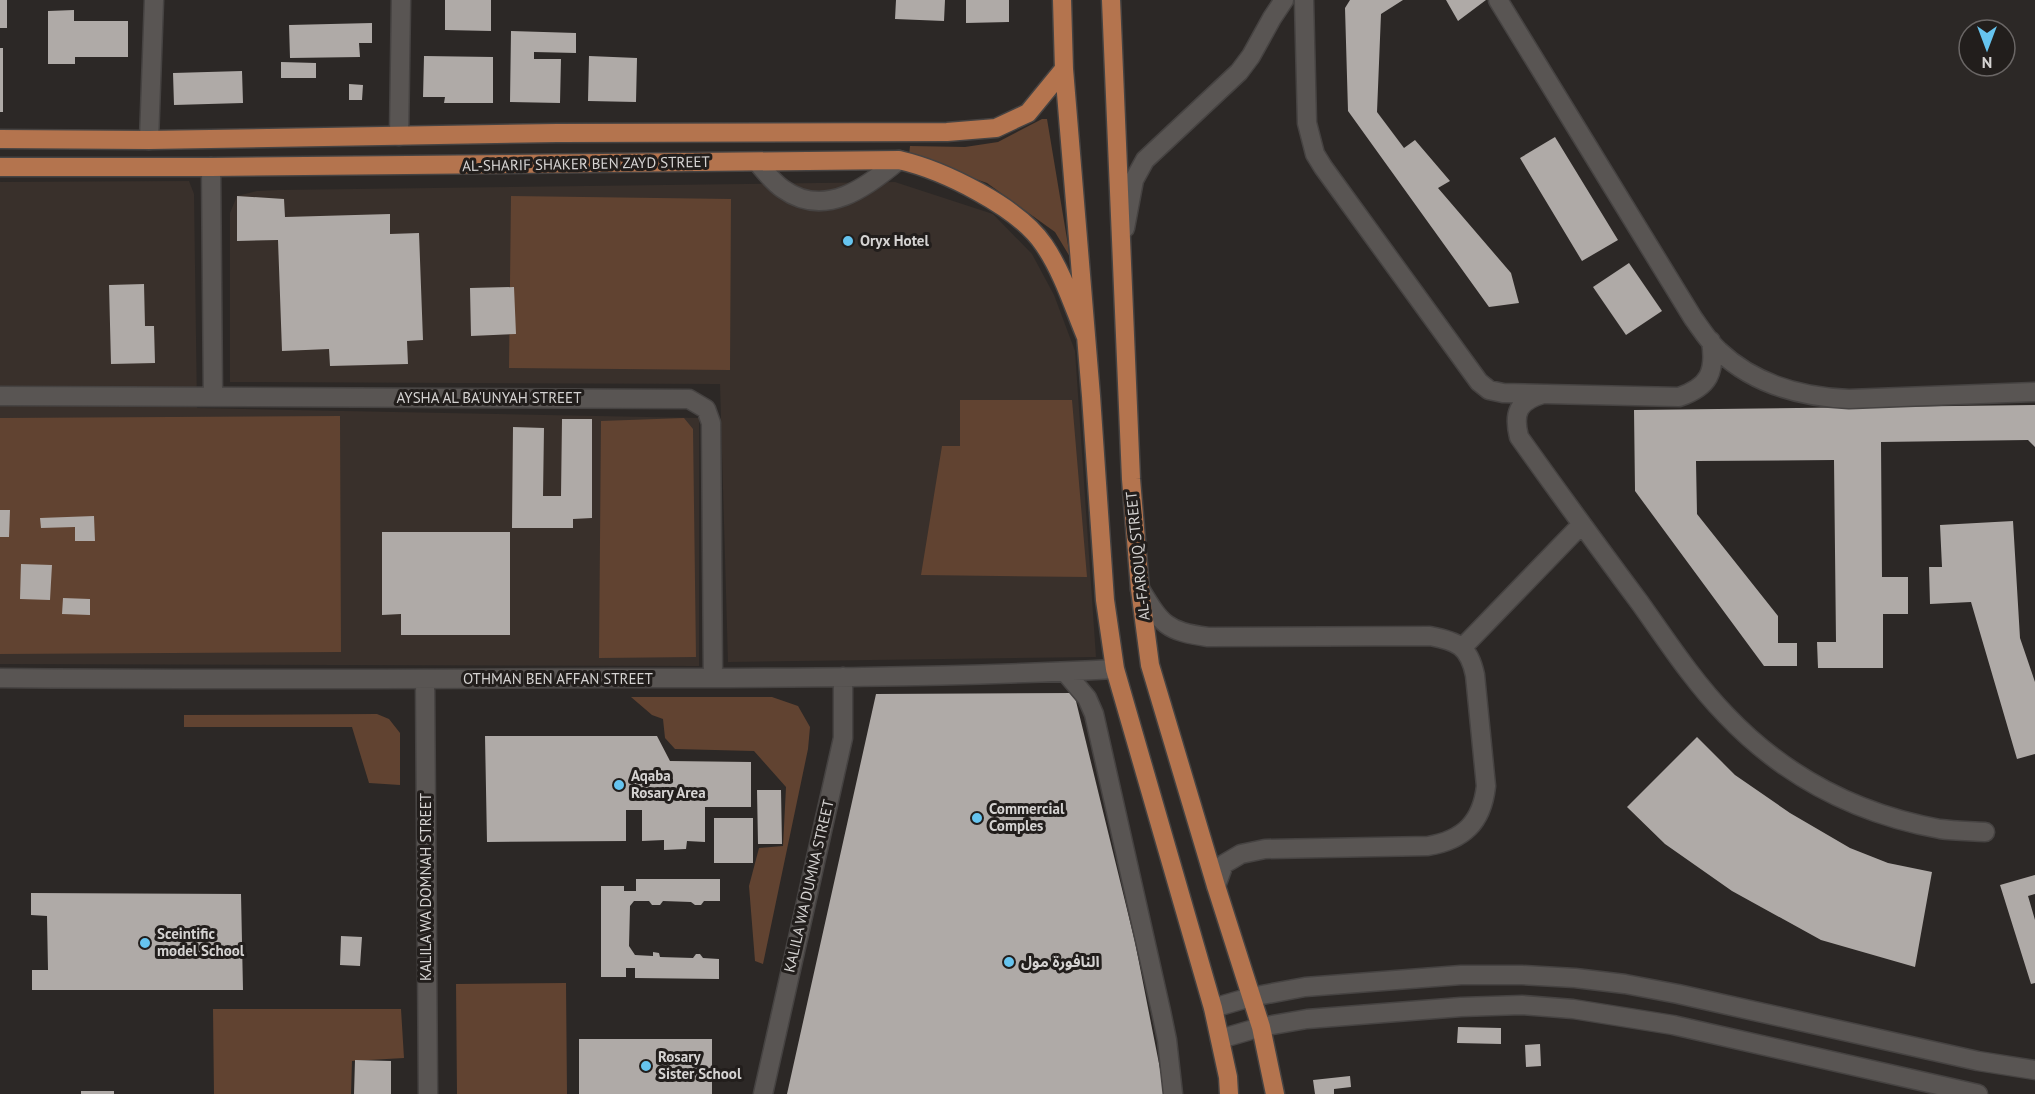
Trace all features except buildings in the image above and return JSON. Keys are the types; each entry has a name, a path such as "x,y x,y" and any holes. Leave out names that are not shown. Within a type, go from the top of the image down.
{"main road":[{"path":"1062,0 1064,69 1105,600 1115,669 1213,1008 1229,1094"},
{"name":"AL-FAROUQ STREET","path":"1111,0 1131,479 1140,589 1150,665 1261,1027 1275,1094"},
{"name":"AL-SHARIF SHAKER BEN ZAYD STREET","path":"0,139 149,140 557,133 947,132 996,128 1028,112 1064,69"},
{"path":"557,133 559,164"},
{"name":"AL-SHARIF SHAKER BEN ZAYD STREET","path":"0,167 899,160 947,176 1000,206 1034,232 1055,262 1086,337"}],"street":[{"path":"149,140 154,0"},
{"path":"399,136 401,0"},
{"path":"1122,250 1134,180 1144,160 1239,72 1284,0"},
{"path":"1304,0 1307,123 1315,154 1479,382 1490,390 1503,393 1679,397 1694,392 1704,385 1714,359 1711,341"},
{"path":"1498,0 1693,318 1718,350 1745,373 1800,394 1826,398 2035,392"},
{"path":"758,162 783,189 798,197 816,201 838,199 861,190 899,160"},
{"path":"211,167 213,397"},
{"path":"1543,394 1530,398 1522,404 1515,422 1519,437 1690,674 1726,716 1785,766 1817,787 1869,810 1901,821 1942,829 1985,832"},
{"name":"AYSHA AL BA'UNYAH STREET","path":"0,396 689,399 706,409 710,415 713,678"},
{"path":"1462,648 1582,524"},
{"path":"1140,589 1167,626 1186,634 1208,637 1430,636 1448,640 1462,648 1471,657 1475,675 1486,786 1484,799 1472,825 1460,836 1446,843 1428,846 1265,849 1241,854 1224,864 1216,886"},
{"name":"OTHMAN BEN AFFAN STREET","path":"0,678 843,677 1115,669"},
{"path":"1065,672 1087,698 1094,714 1161,1011 1173,1094"},
{"name":"KALILA WA DUMNA STREET","path":"763,1094 843,738 843,677"},
{"name":"KALILA WA DOMNAH STREET","path":"425,679 428,1094"},
{"path":"1213,1008 1251,997 1305,987 1461,975 1575,978 1678,994 1978,1061 2035,1070"},
{"path":"1220,1039 1261,1027 1307,1019 1461,1007 1522,1005 1573,1009 1673,1025 1978,1094"}],"shaded area":[{"path":"1042,119 1047,119 1070,257 1055,232 987,183 909,156 910,146 965,147 998,142"},
{"path":"189,181 194,194 197,408 699,418 699,666 0,664 0,182"},
{"path":"895,182 993,214 1032,254 1054,295 1075,351 1096,657 728,662 720,384 230,382 230,213 237,196 257,191 278,190"},
{"path":"511,196 731,199 730,370 509,368"},
{"path":"960,400 1072,400 1087,577 921,575 942,446 960,446"},
{"path":"340,416 341,652 0,654 0,418"},
{"path":"684,418 693,429 696,657 599,658 601,421"},
{"path":"631,697 772,697 798,706 810,727 808,749 763,964 755,961 749,886 759,848 783,846 786,787 754,751 675,749 665,738 663,719 652,715"},
{"path":"377,714 389,719 400,733 400,785 369,783 352,727 184,727 184,715"},
{"path":"566,983 567,1094 457,1094 456,984"},
{"path":"213,1009 401,1009 404,1058 352,1061 351,1094 214,1094"}],"place":[{"name":"Oryx Hotel","path":"848,241"},
{"name":"Aqaba Rosary Area","path":"619,785"},
{"name":"Commercial Comples","path":"977,818"},
{"name":"Sceintific model School","path":"145,943"},
{"name":"النافورة مول","path":"1009,962"},
{"name":"Rosary Sister School","path":"646,1066"}]}
